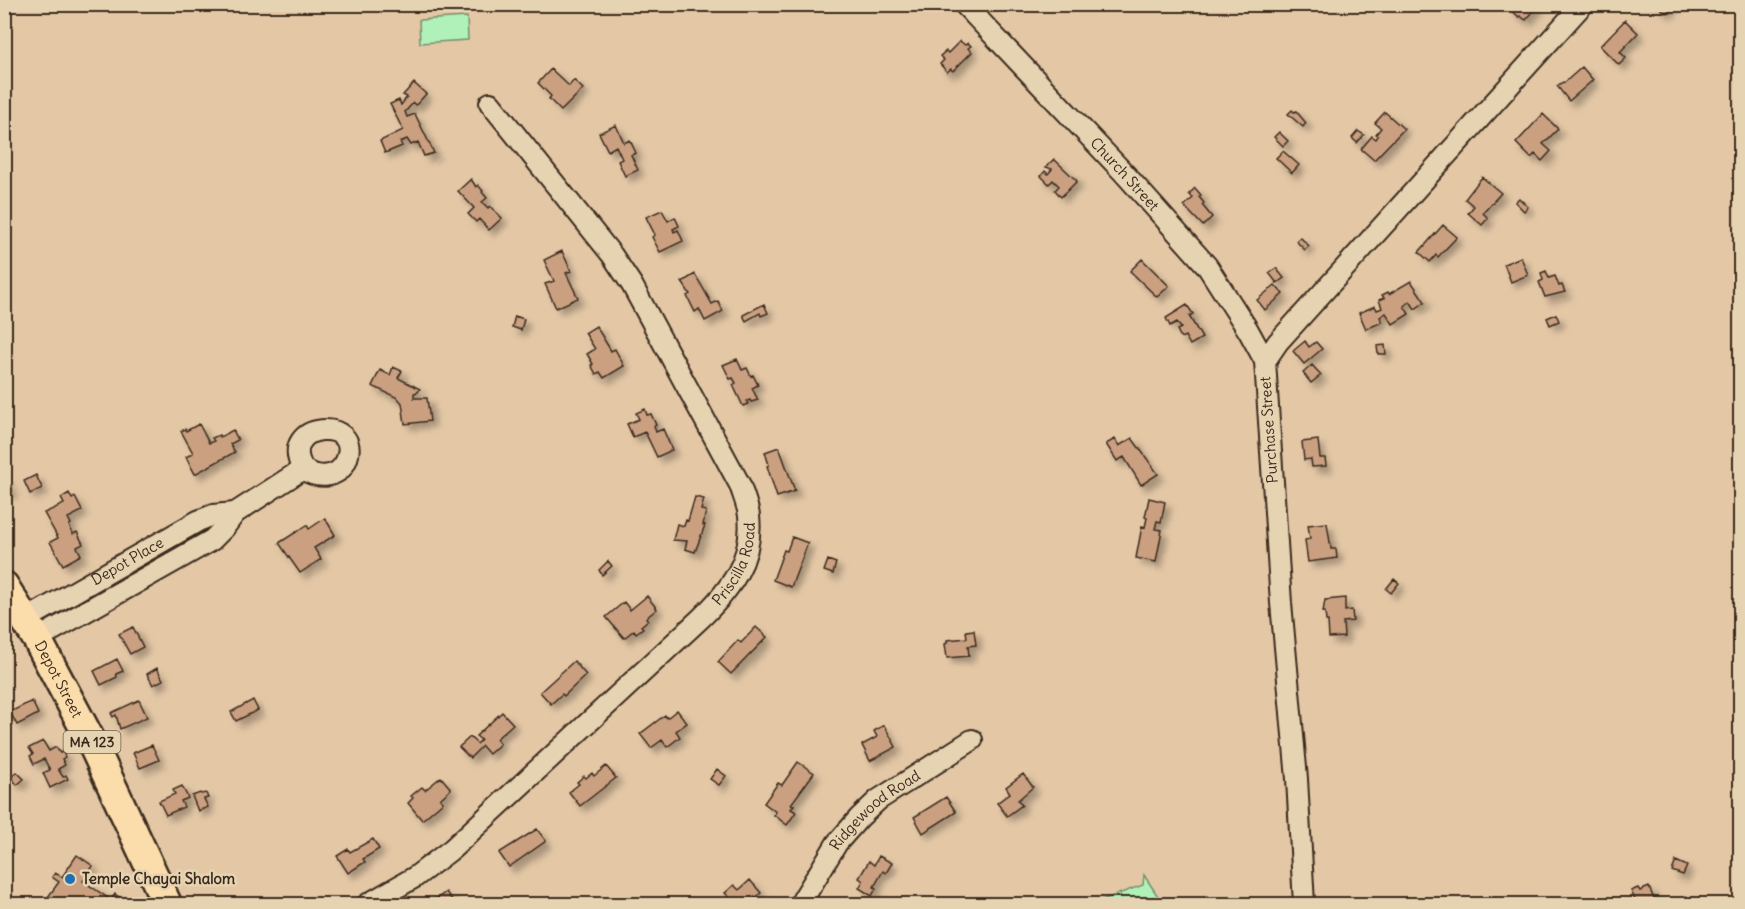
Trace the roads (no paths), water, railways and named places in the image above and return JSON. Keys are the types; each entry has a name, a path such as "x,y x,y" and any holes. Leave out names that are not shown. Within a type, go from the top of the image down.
{"highway":[{"name":"Depot Street","path":"4,586 31,630 90,739 167,904"}],"street":[{"name":"Church Street","path":"964,4 1124,173 1207,266 1265,361"},
{"name":"Purchase Street","path":"1304,904 1297,779 1281,603 1265,361 1278,342 1583,4"},
{"name":"Priscilla Road","path":"368,904 415,877 452,849 700,619 732,584 742,562 748,540 749,517 740,485 632,285 612,255 490,103"},
{"name":"Depot Place","path":"31,630 212,540 235,513 303,470"},
{"name":"Ridgewood Road","path":"800,904 837,843 865,812 878,800 972,740"}],"place":[{"name":"Temple Chayai Shalom","path":"70,879"}]}
